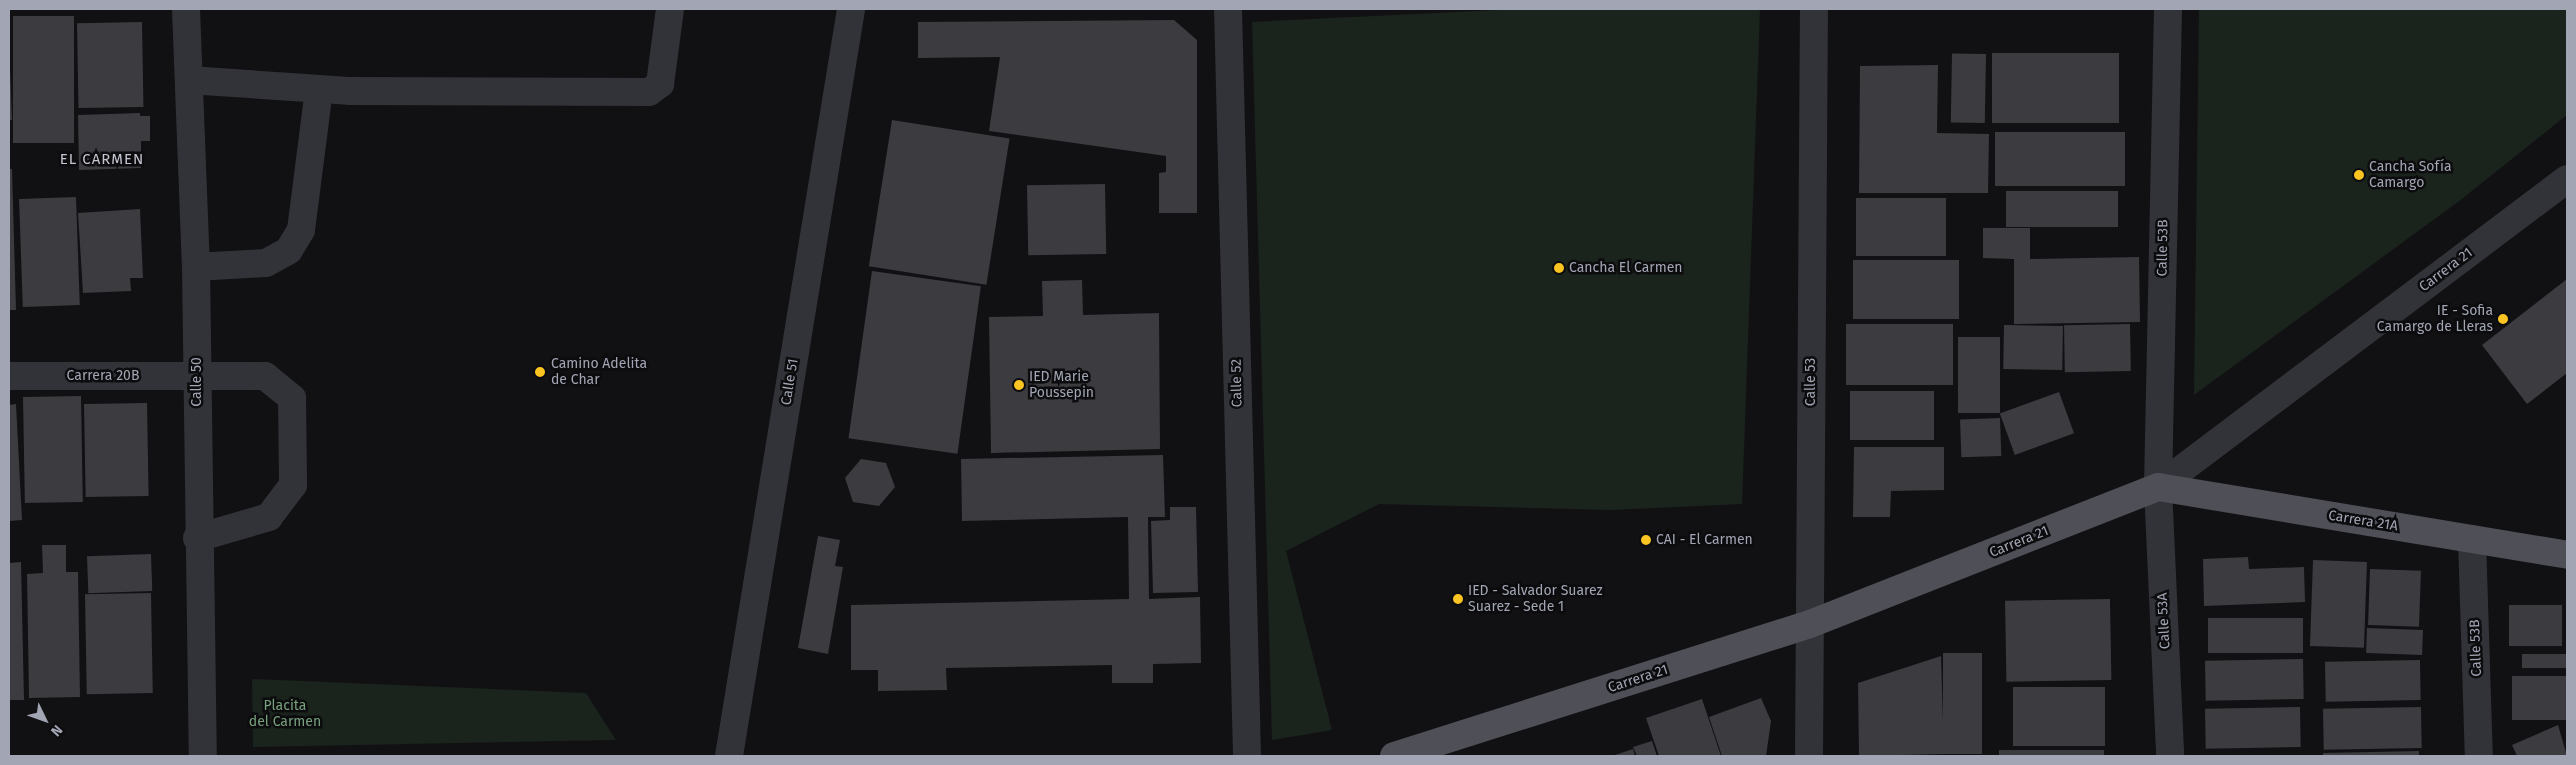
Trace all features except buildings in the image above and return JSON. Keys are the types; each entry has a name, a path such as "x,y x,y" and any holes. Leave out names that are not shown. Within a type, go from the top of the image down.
{"main road":[{"name":"Carrera 21","path":"1394,756 1810,624 2158,487"},
{"name":"Carrera 21A","path":"2158,487 2567,555"}],"street":[{"name":"Calle 50","path":"186,9 196,267 197,538 203,756"},
{"path":"189,80 320,89 649,92 660,84 670,9"},
{"name":"Calle 51","path":"729,756 851,9"},
{"name":"Calle 52","path":"1228,9 1247,756"},
{"name":"Calle 53","path":"1809,756 1814,9"},
{"name":"Calle 53B","path":"2158,487 2168,9"},
{"path":"196,267 266,263 289,250 301,230 320,89"},
{"name":"Carrera 21","path":"2158,487 2567,179"},
{"name":"Carrera 20B","path":"9,376 265,376 292,398 293,485 269,517 197,538"},
{"name":"Calle 53A","path":"2158,487 2170,756"},
{"name":"Calle 53B","path":"2472,539 2479,756"}],"green space":[{"name":"Cancha El Carmen","path":"1519,9 1760,9 1742,504 1610,510 1379,504 1286,551 1332,730 1272,740 1252,22"},
{"name":"Cancha Sofía Camargo","path":"2199,9 2567,9 2567,115 2458,202 2194,395"},
{"name":"Placita del Carmen","path":"252,679 586,693 616,740 253,747"}],"place":[{"name":"Cancha Sofía Camargo","path":"2359,175"},
{"name":"Cancha El Carmen","path":"1559,268"},
{"name":"IE - Sofia Camargo de Lleras","path":"2503,319"},
{"name":"Camino Adelita de Char","path":"540,372"},
{"name":"IED Marie Poussepin","path":"1019,385"},
{"name":"CAI - El Carmen","path":"1646,540"},
{"name":"IED - Salvador Suarez Suarez - Sede 1","path":"1458,599"}],"district":[{"name":"EL CARMEN","path":"102,160"}]}
